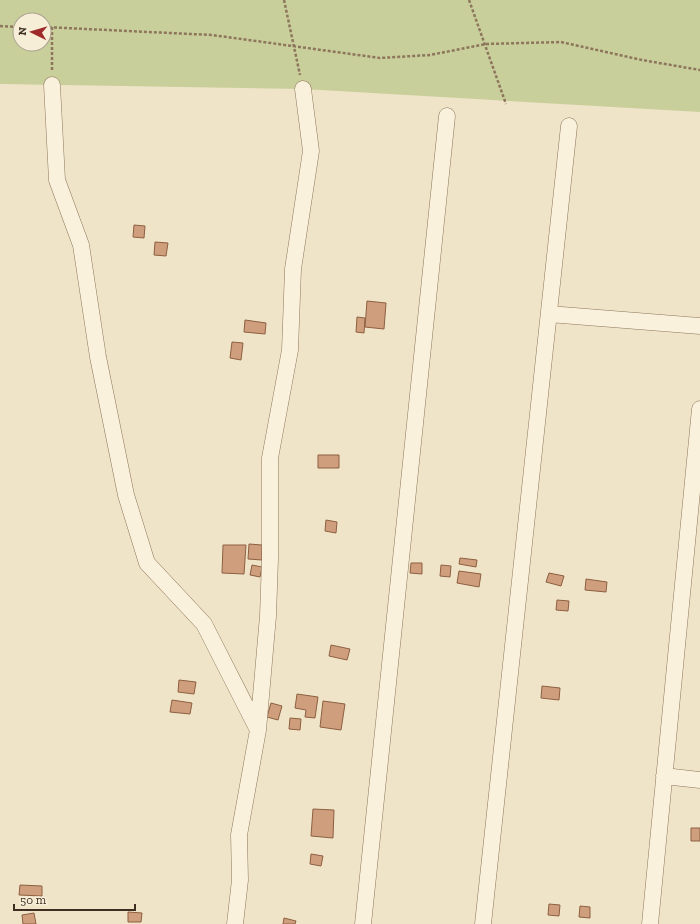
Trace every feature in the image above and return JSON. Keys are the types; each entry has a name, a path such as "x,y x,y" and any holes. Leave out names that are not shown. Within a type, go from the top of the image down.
{"street":[{"path":"52,85 57,180 81,245 98,357 126,495 147,563 204,624 258,730"},
{"path":"235,924 240,880 239,835 258,730 270,559 270,458 290,350 293,269 311,150 303,89"},
{"path":"363,924 447,116"},
{"path":"483,924 569,126"},
{"path":"549,314 700,326"},
{"path":"650,924 664,776 693,550 700,409"},
{"path":"664,776 700,780"}],"path":[{"path":"284,0 303,89"},
{"path":"468,0 486,44 506,104"},
{"path":"0,26 12,26"},
{"path":"52,27 212,35 380,58 430,55 486,44 561,42 642,60 700,70"},
{"path":"52,52 52,85"}],"green space":[{"path":"0,0 700,0 700,112 303,89 0,84"}],"building":[{"path":"134,225 145,226 144,238 133,237"},
{"path":"155,242 168,243 166,256 154,255"},
{"path":"367,301 386,303 384,329 365,327"},
{"path":"357,317 365,318 364,333 356,332"},
{"path":"245,320 266,323 265,334 244,332"},
{"path":"232,342 243,343 241,360 230,358"},
{"path":"318,455 339,455 339,468 318,468"},
{"path":"326,520 337,522 336,533 325,531"},
{"path":"249,544 262,545 262,560 248,559"},
{"path":"223,545 246,545 244,574 222,573"},
{"path":"460,558 477,560 476,567 459,564"},
{"path":"411,563 422,563 422,574 410,573"},
{"path":"252,565 262,567 260,577 250,575"},
{"path":"441,565 451,566 450,577 440,576"},
{"path":"459,571 481,574 479,587 457,583"},
{"path":"549,573 564,576 561,586 546,582"},
{"path":"586,579 607,582 606,592 585,590"},
{"path":"557,600 569,601 568,611 556,610"},
{"path":"331,645 350,649 347,660 329,656"},
{"path":"179,680 196,682 194,694 178,692"},
{"path":"542,686 560,688 559,700 541,698"},
{"path":"297,694 318,697 315,718 305,717 306,710 295,708"},
{"path":"172,700 192,703 190,714 170,712"},
{"path":"323,701 345,704 341,730 320,727"},
{"path":"271,703 282,706 278,720 267,717"},
{"path":"290,718 301,719 300,730 289,729"},
{"path":"313,809 334,810 333,838 311,836"},
{"path":"691,828 700,828 700,841 691,841"},
{"path":"311,854 323,856 321,866 310,864"},
{"path":"20,885 42,886 42,896 19,895"},
{"path":"549,904 560,905 559,916 548,915"},
{"path":"580,906 590,907 590,918 579,917"},
{"path":"128,912 142,913 141,922 128,922"},
{"path":"34,913 36,924 23,924 22,915"},
{"path":"284,918 296,921 295,924 283,924"}]}
